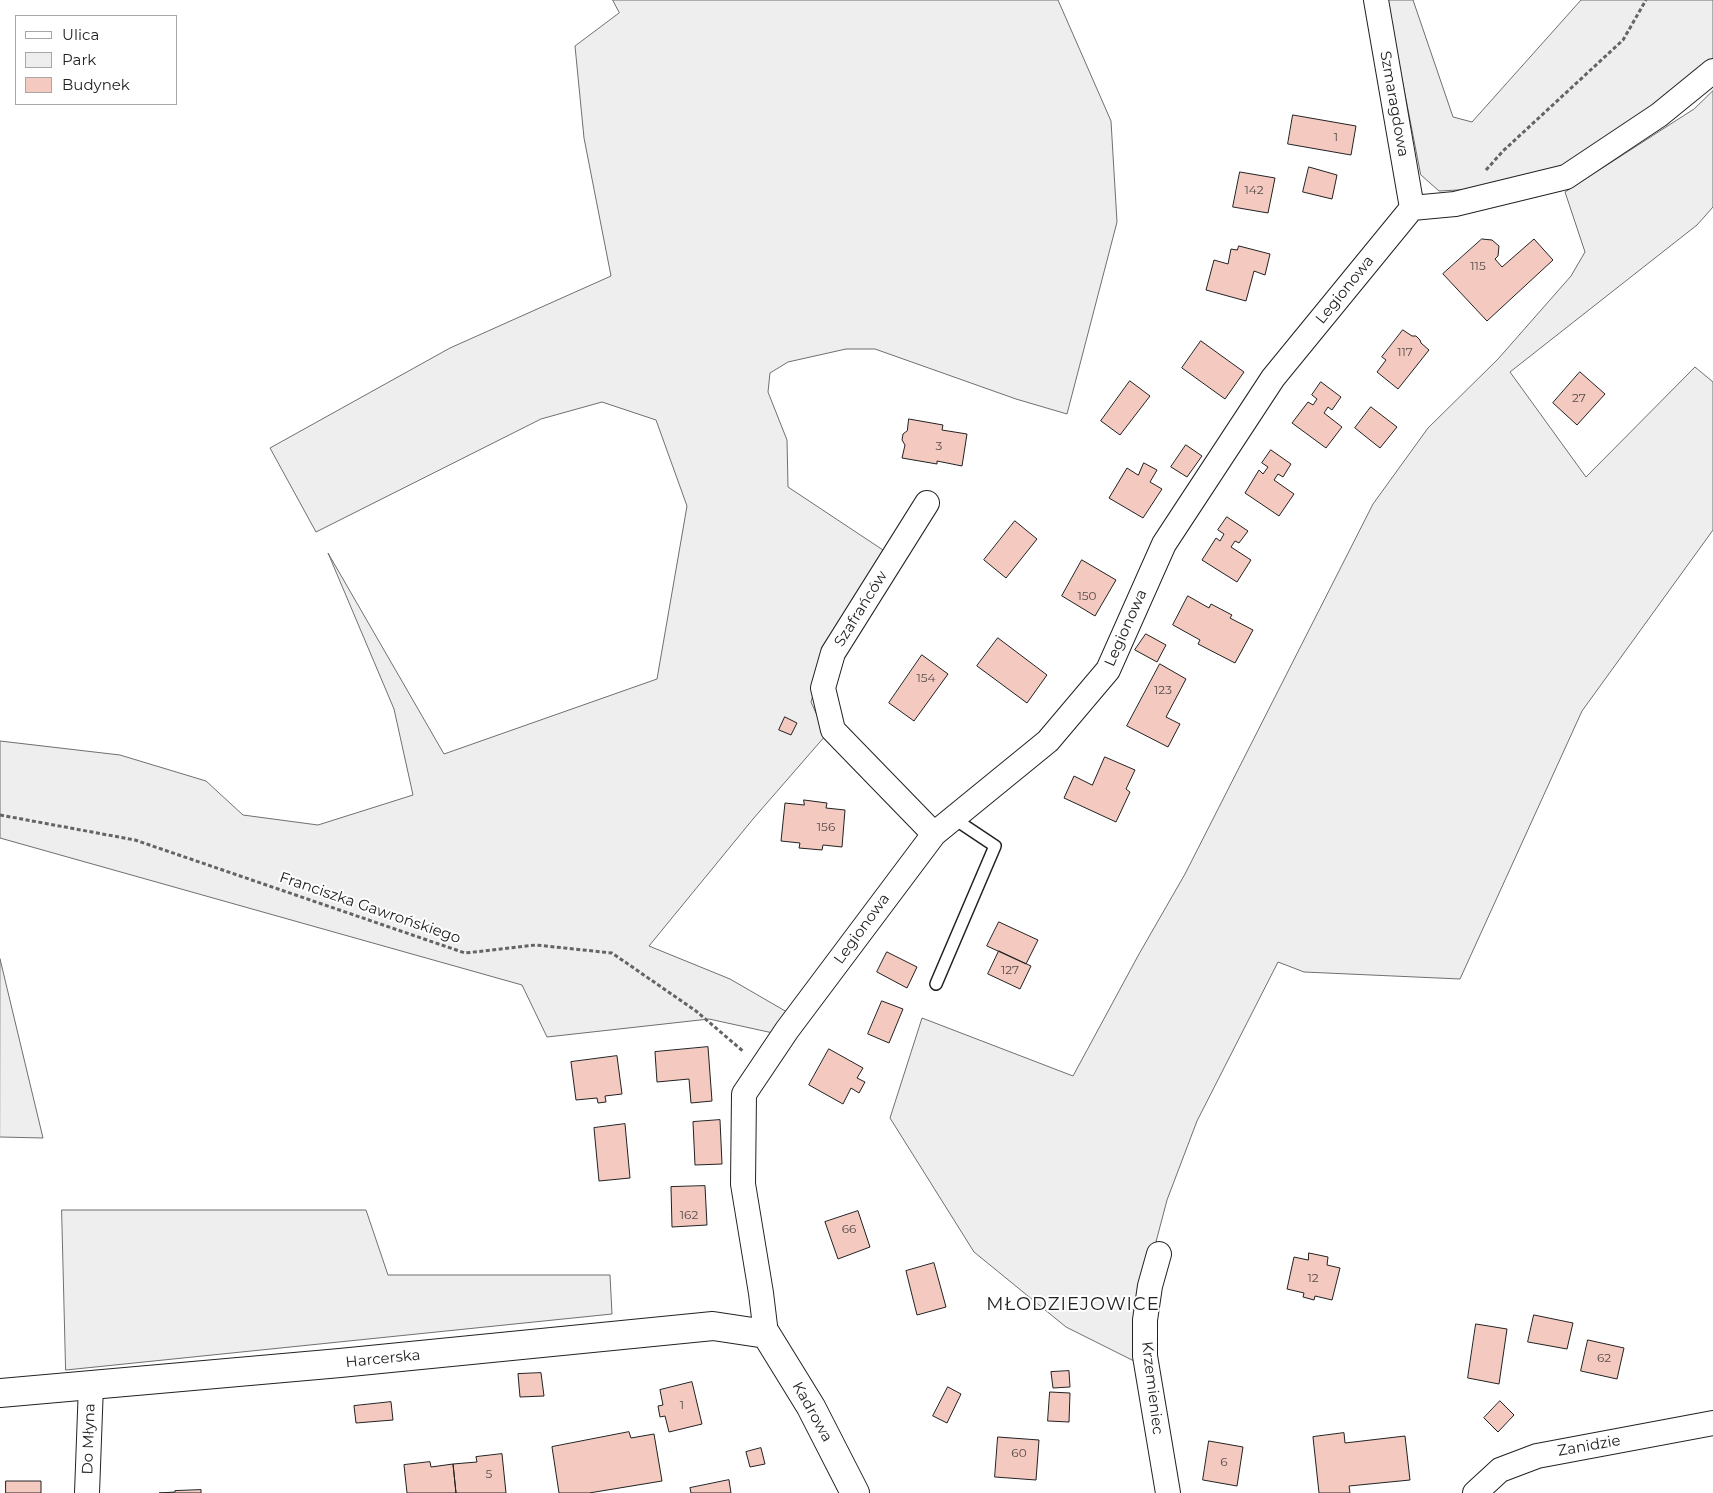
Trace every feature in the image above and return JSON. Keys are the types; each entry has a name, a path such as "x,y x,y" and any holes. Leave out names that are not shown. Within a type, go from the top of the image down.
{"street":[{"name":"Szmaragdowa","path":"1376,0 1412,208"},
{"path":"1412,208 1455,204 1566,177 1659,116 1713,71"},
{"name":"Legionowa","path":"766,1334 743,1184 744,1094 787,1030 934,834 1048,741 1108,670 1164,544 1267,386 1412,208"},
{"name":"Szafrańców","path":"927,503 833,653 823,688 833,730 934,834"},
{"name":"Krzemieniec","path":"1159,1254 1150,1286 1145,1320 1145,1356 1168,1493"},
{"name":"Harcerska","path":"0,1394 712,1326 766,1334"},
{"name":"Kadrowa","path":"766,1334 811,1407 855,1493"},
{"name":"Do Młyna","path":"87,1493 91,1385"},
{"name":"Zanidzie","path":"1475,1493 1500,1470 1537,1456 1713,1423"}],"lane":[{"path":"936,984 995,846 953,818"}],"path":[{"path":"1485,170 1503,150 1623,40 1646,0"},
{"name":"Franciszka Gawrońskiego","path":"0,815 135,840 465,953 536,945 612,953 696,1011 762,1067"}],"green space":[{"path":"613,0 1058,0 1111,121 1117,222 1067,414 1016,399 875,349 846,349 788,362 770,373 768,392 787,440 788,487 883,550 823,661 811,702 826,735 753,819 649,946 730,979 787,1012 773,1033 709,1019 547,1037 522,985 0,838 0,741 120,755 206,781 243,815 318,825 413,795 394,709 328,553 444,754 657,679 687,506 656,420 602,402 541,419 316,532 270,448 450,348 611,276 584,138 575,46 619,13"},
{"path":"1387,0 1413,0 1453,117 1472,122 1581,0 1713,0 1713,59 1589,157 1495,188 1439,191 1421,175"},
{"path":"1713,91 1713,207 1697,225 1510,372 1586,477 1695,367 1713,382 1713,530 1582,711 1460,979 1304,972 1278,962 1197,1121 1167,1200 1147,1276 1138,1363 1066,1327 974,1252 890,1118 922,1018 1073,1076 1185,874 1373,504 1428,428 1498,359 1571,276 1585,252 1565,192 1694,109"},
{"path":"0,959 43,1138 0,1137"},
{"path":"62,1210 366,1210 388,1275 610,1275 612,1314 66,1370"}],"building":[{"path":"1293,115 1356,126 1351,155 1288,144"},
{"path":"1309,167 1337,175 1332,199 1303,192"},
{"path":"1240,172 1275,178 1268,213 1233,207"},
{"path":"1482,239 1492,240 1499,246 1498,256 1495,259 1502,267 1534,239 1553,260 1487,321 1443,274"},
{"path":"1239,246 1270,254 1265,275 1254,271 1246,301 1206,290 1214,260 1228,264 1231,249 1237,250"},
{"path":"1403,330 1412,336 1416,336 1429,350 1398,389 1377,372 1386,360 1382,357"},
{"path":"1201,341 1244,372 1225,399 1182,368"},
{"path":"1580,372 1605,394 1577,425 1553,403"},
{"path":"1130,381 1150,396 1120,435 1101,421"},
{"path":"1321,382 1341,397 1332,410 1328,407 1324,413 1342,427 1326,448 1292,423 1308,402 1313,405 1317,399 1312,395"},
{"path":"1371,407 1397,427 1380,448 1355,428"},
{"path":"909,419 943,425 942,430 967,434 962,466 937,461 937,464 902,458 905,445 902,440 903,434 907,431"},
{"path":"1186,445 1202,456 1187,477 1171,467"},
{"path":"1271,450 1291,464 1283,477 1278,474 1274,480 1294,494 1279,516 1245,493 1259,470 1263,474 1268,467 1262,463"},
{"path":"1144,463 1157,470 1150,482 1162,489 1143,518 1109,498 1127,468 1138,475"},
{"path":"1227,517 1248,531 1239,543 1235,541 1231,547 1251,560 1237,582 1202,560 1216,538 1220,541 1224,534 1218,530"},
{"path":"1015,521 1037,539 1006,578 984,560"},
{"path":"1082,560 1116,580 1095,616 1062,596"},
{"path":"1188,596 1209,608 1211,604 1232,615 1230,618 1253,630 1235,663 1198,644 1200,640 1173,625"},
{"path":"1146,634 1166,645 1157,662 1135,650"},
{"path":"998,638 1047,675 1027,703 977,666"},
{"path":"922,655 948,674 914,721 889,703"},
{"path":"1160,664 1186,679 1166,717 1180,724 1168,747 1127,726"},
{"path":"785,717 797,723 791,735 779,730"},
{"path":"1105,757 1135,770 1126,789 1130,792 1116,822 1064,798 1074,776 1092,785"},
{"path":"804,800 827,803 826,808 845,810 842,847 823,845 822,850 799,848 800,843 781,841 785,803 804,805"},
{"path":"999,922 1038,940 1026,964 987,946"},
{"path":"999,951 1031,966 1020,989 988,974"},
{"path":"887,952 917,967 907,988 877,972"},
{"path":"882,1001 903,1009 889,1043 868,1034"},
{"path":"708,1047 712,1101 691,1103 689,1079 657,1082 655,1052"},
{"path":"829,1049 863,1068 857,1078 865,1082 859,1093 851,1088 843,1104 809,1085"},
{"path":"617,1056 622,1094 605,1096 606,1102 598,1103 597,1098 576,1100 571,1062"},
{"path":"720,1120 722,1164 695,1165 693,1122"},
{"path":"625,1124 630,1178 599,1181 594,1128"},
{"path":"705,1186 707,1225 672,1227 671,1187"},
{"path":"858,1211 870,1247 838,1259 825,1222"},
{"path":"1309,1253 1328,1257 1327,1265 1340,1268 1332,1300 1315,1296 1314,1300 1303,1297 1304,1293 1287,1289 1294,1257 1308,1260"},
{"path":"934,1263 946,1307 917,1315 906,1271"},
{"path":"1534,1315 1573,1323 1567,1349 1528,1342"},
{"path":"1476,1324 1507,1329 1499,1384 1468,1378"},
{"path":"1588,1340 1624,1348 1617,1379 1581,1371"},
{"path":"1069,1371 1070,1387 1053,1388 1051,1372"},
{"path":"541,1373 544,1396 520,1397 518,1374"},
{"path":"692,1382 702,1424 669,1432 665,1416 660,1417 658,1406 663,1405 660,1390"},
{"path":"948,1387 961,1394 947,1423 933,1416"},
{"path":"1050,1392 1070,1393 1069,1422 1048,1421"},
{"path":"1500,1401 1514,1415 1498,1432 1484,1418"},
{"path":"391,1402 393,1420 356,1423 354,1406"},
{"path":"629,1432 631,1438 654,1434 662,1481 589,1493 559,1493 552,1447"},
{"path":"1344,1433 1345,1443 1405,1436 1410,1480 1349,1486 1350,1493 1319,1493 1313,1437"},
{"path":"998,1437 1039,1440 1036,1480 995,1477"},
{"path":"1209,1441 1243,1447 1237,1486 1203,1480"},
{"path":"761,1448 765,1464 750,1467 746,1452"},
{"path":"502,1454 506,1493 456,1493 453,1464 477,1462 476,1457"},
{"path":"430,1462 431,1467 453,1464 456,1493 407,1493 404,1465"},
{"path":"729,1480 731,1493 691,1493 690,1488"},
{"path":"6,1481 41,1481 41,1493 6,1493"},
{"path":"201,1490 201,1493 159,1493 175,1491"}],"district":[{"name":"MŁODZIEJOWICE","path":"1073,1305"}]}
